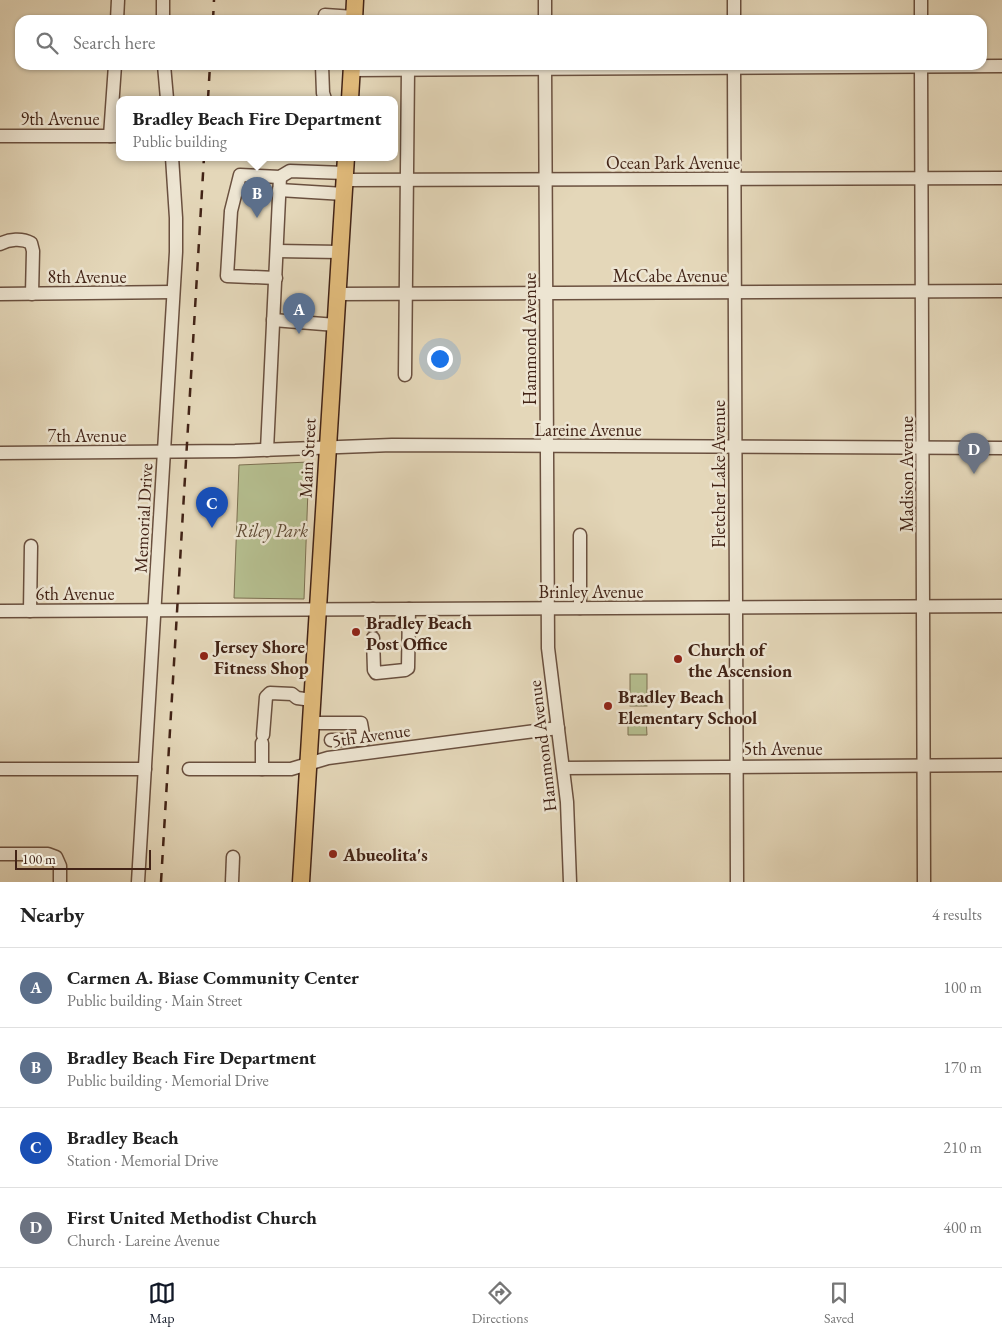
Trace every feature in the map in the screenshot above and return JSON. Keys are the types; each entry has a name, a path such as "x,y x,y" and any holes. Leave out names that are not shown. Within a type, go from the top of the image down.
{"main road":[{"path":"354,15 355,0"},
{"path":"350,96 352,70"},
{"name":"Main Street","path":"301,882 308,764 318,735 312,700 345,176"}],"street":[{"path":"117,15 118,0"},
{"path":"163,15 164,0"},
{"path":"544,0 545,15"},
{"path":"734,0 734,15"},
{"path":"921,0 921,15"},
{"path":"987,66 1002,66"},
{"path":"115,70 115,136"},
{"path":"164,70 167,96"},
{"path":"322,70 324,96"},
{"path":"405,375 408,70"},
{"name":"Hammond Avenue","path":"545,70 548,648 567,802 570,882"},
{"name":"Fletcher Lake Avenue","path":"734,70 737,882"},
{"name":"Madison Avenue","path":"921,70 924,882"},
{"name":"9th Avenue","path":"0,136 115,136"},
{"name":"Memorial Drive","path":"138,882 155,610 170,452 176,218 172,161"},
{"path":"267,450 280,183 290,171 345,176"},
{"path":"276,278 227,276 231,211 240,175 280,183 345,176"},
{"name":"Ocean Park Avenue","path":"345,176 407,180 1002,178"},
{"path":"0,244 8,240 26,240 31,243 33,251 32,294"},
{"path":"277,250 340,252"},
{"name":"8th Avenue","path":"0,294 173,292"},
{"name":"McCabe Avenue","path":"337,294 1002,292"},
{"path":"273,320 336,325"},
{"name":"Lareine Avenue","path":"170,452 392,445 1002,448"},
{"name":"7th Avenue","path":"0,453 170,452"},
{"path":"580,535 580,608"},
{"path":"30,611 32,546"},
{"name":"Brinley Avenue","path":"180,610 1002,606"},
{"path":"373,609 374,670 376,673 406,670 408,668 409,609"},
{"name":"6th Avenue","path":"0,611 180,610"},
{"path":"262,769 266,697 270,693 292,694 297,698 312,700"},
{"name":"5th Avenue","path":"189,769 291,769 334,757 558,728"},
{"name":"5th Avenue","path":"563,768 1002,765"},
{"path":"0,769 145,769"},
{"path":"0,854 48,854 56,857 60,866 60,882"},
{"path":"232,882 233,857"}],"green space":[{"name":"Riley Park","path":"309,462 304,599 234,598 239,465"},
{"path":"630,674 647,674 647,706 630,706"},
{"path":"628,717 646,717 647,735 628,735"}],"railway":[{"path":"213,15 214,0"},
{"path":"208,96 210,70"},
{"path":"161,882 204,161"}],"place":[{"name":"Bradley Beach Fire Department","path":"257,218"},
{"name":"Carmen A. Biase Community Center","path":"299,334"},
{"name":"First United Methodist Church","path":"974,474"},
{"name":"Bradley Beach","path":"212,528"},
{"name":"Bradley Beach Post Office","path":"356,632"},
{"name":"Jersey Shore Fitness Shop","path":"204,656"},
{"name":"Church of the Ascension","path":"678,659"},
{"name":"Bradley Beach Elementary School","path":"608,706"},
{"name":"Abueolita's","path":"333,854"}]}
